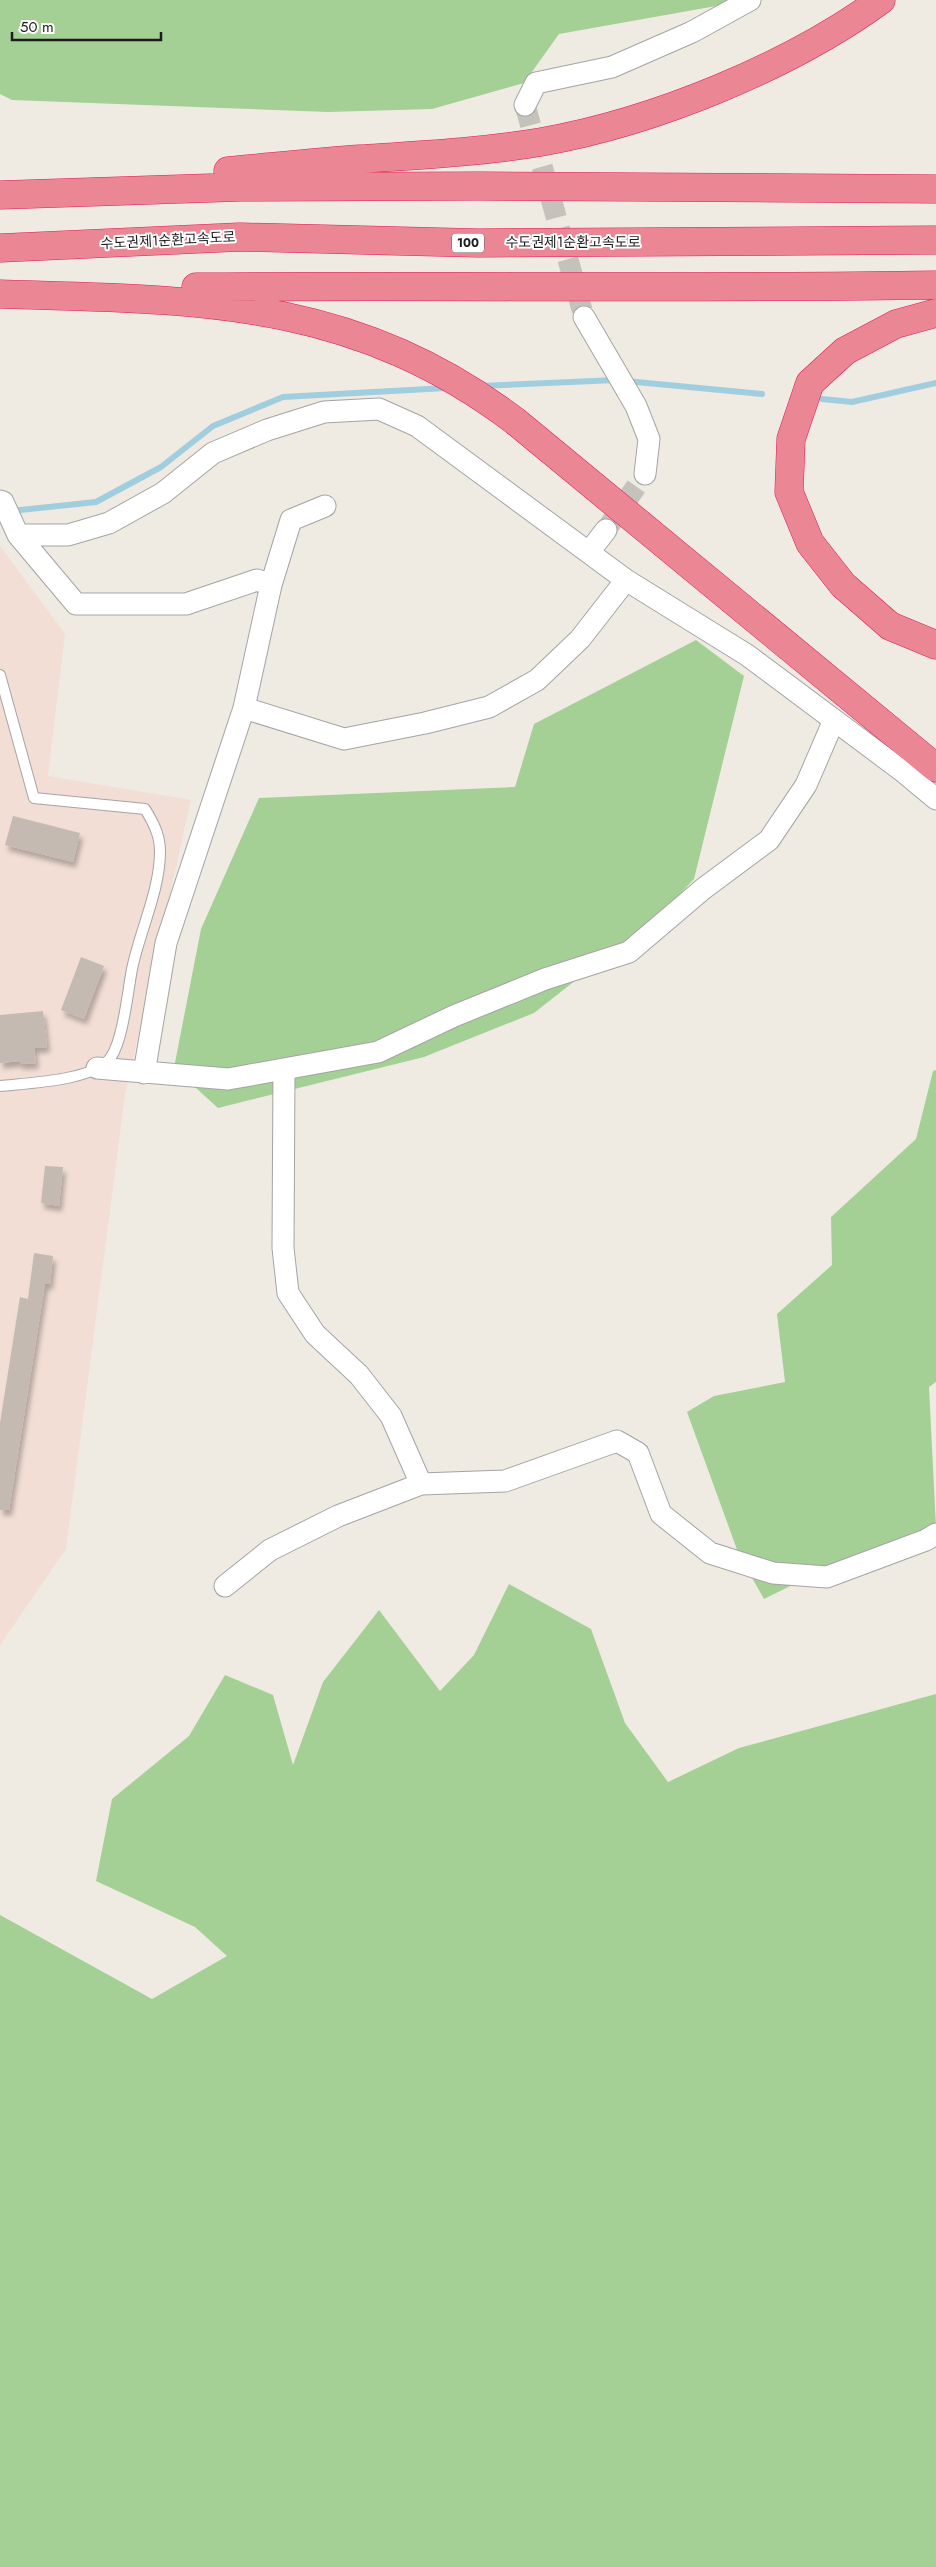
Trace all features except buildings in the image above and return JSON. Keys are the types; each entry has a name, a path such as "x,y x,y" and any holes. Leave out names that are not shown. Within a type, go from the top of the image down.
{"highway":[{"path":"0,193 358,159 449,154 542,142 652,113 722,87 787,57 874,5"},
{"path":"0,193 260,187 479,186 936,189"},
{"name":"수도권제1순환고속도로","path":"0,248 240,237 478,243 936,240"},
{"path":"0,289 386,286 729,288 936,285"},
{"path":"0,294 169,300 242,307 296,317 376,342 441,372 478,395 527,431 936,768"},
{"path":"936,312 896,324 845,351 810,383 791,439 789,492 810,542 843,584 890,626 936,645"}],"street":[{"path":"525,105 536,83 612,67 692,32 750,0"},
{"path":"584,317 636,406 649,439 644,474"},
{"path":"15,531 68,535 109,523 163,493 213,453 267,430 324,412 379,409 417,426 626,580 748,655 936,800"},
{"path":"1,501 15,531 76,604 186,604 257,580 271,585"},
{"path":"144,1072 166,943 244,708 271,585 291,520 324,506"},
{"path":"589,552 606,530"},
{"path":"244,708 344,739 426,723 489,707 537,680 580,639 626,580"},
{"path":"97,1068 228,1079 378,1052 454,1016 545,979 629,952 703,889 769,840 806,785 834,720"},
{"path":"284,1069 283,1248 288,1292 315,1334 359,1376 391,1416 421,1484"},
{"path":"225,1586 270,1550 338,1516 421,1484 505,1481 617,1441 638,1453 661,1514 710,1553 772,1573 827,1577 926,1540 936,1534"}],"lane":[{"path":"0,675 34,798 145,808 155,826 160,850 157,881 133,967 122,1028 111,1057 97,1068 75,1076 0,1086"}],"shaded area":[{"path":"0,546 65,634 48,776 191,800 125,1095 66,1549 0,1645"}],"green space":[{"path":"0,0 750,0 559,34 524,83 432,109 328,112 12,100 0,94"},
{"path":"696,640 744,676 694,879 665,910 534,1013 424,1057 218,1108 174,1068 201,929 259,798 515,787 534,724"},
{"path":"936,1070 936,1382 929,1387 936,1527 849,1557 764,1599 739,1555 687,1412 714,1396 785,1382 777,1314 832,1265 831,1217 916,1139 933,1071"},
{"path":"509,1584 591,1629 625,1723 668,1782 739,1748 936,1694 936,2567 0,2567 0,1915 152,1999 227,1956 195,1927 96,1881 112,1799 189,1736 225,1675 273,1695 293,1765 323,1682 379,1610 440,1691 474,1655"}],"waterway":[{"path":"479,386 616,380"},
{"path":"626,381 762,394"},
{"path":"822,399 852,402 936,383"},
{"path":"11,511 96,502 161,467 213,426 283,397 446,388"}],"tunnel":[{"path":"525,105 584,317"},
{"path":"606,530 645,474"}]}
